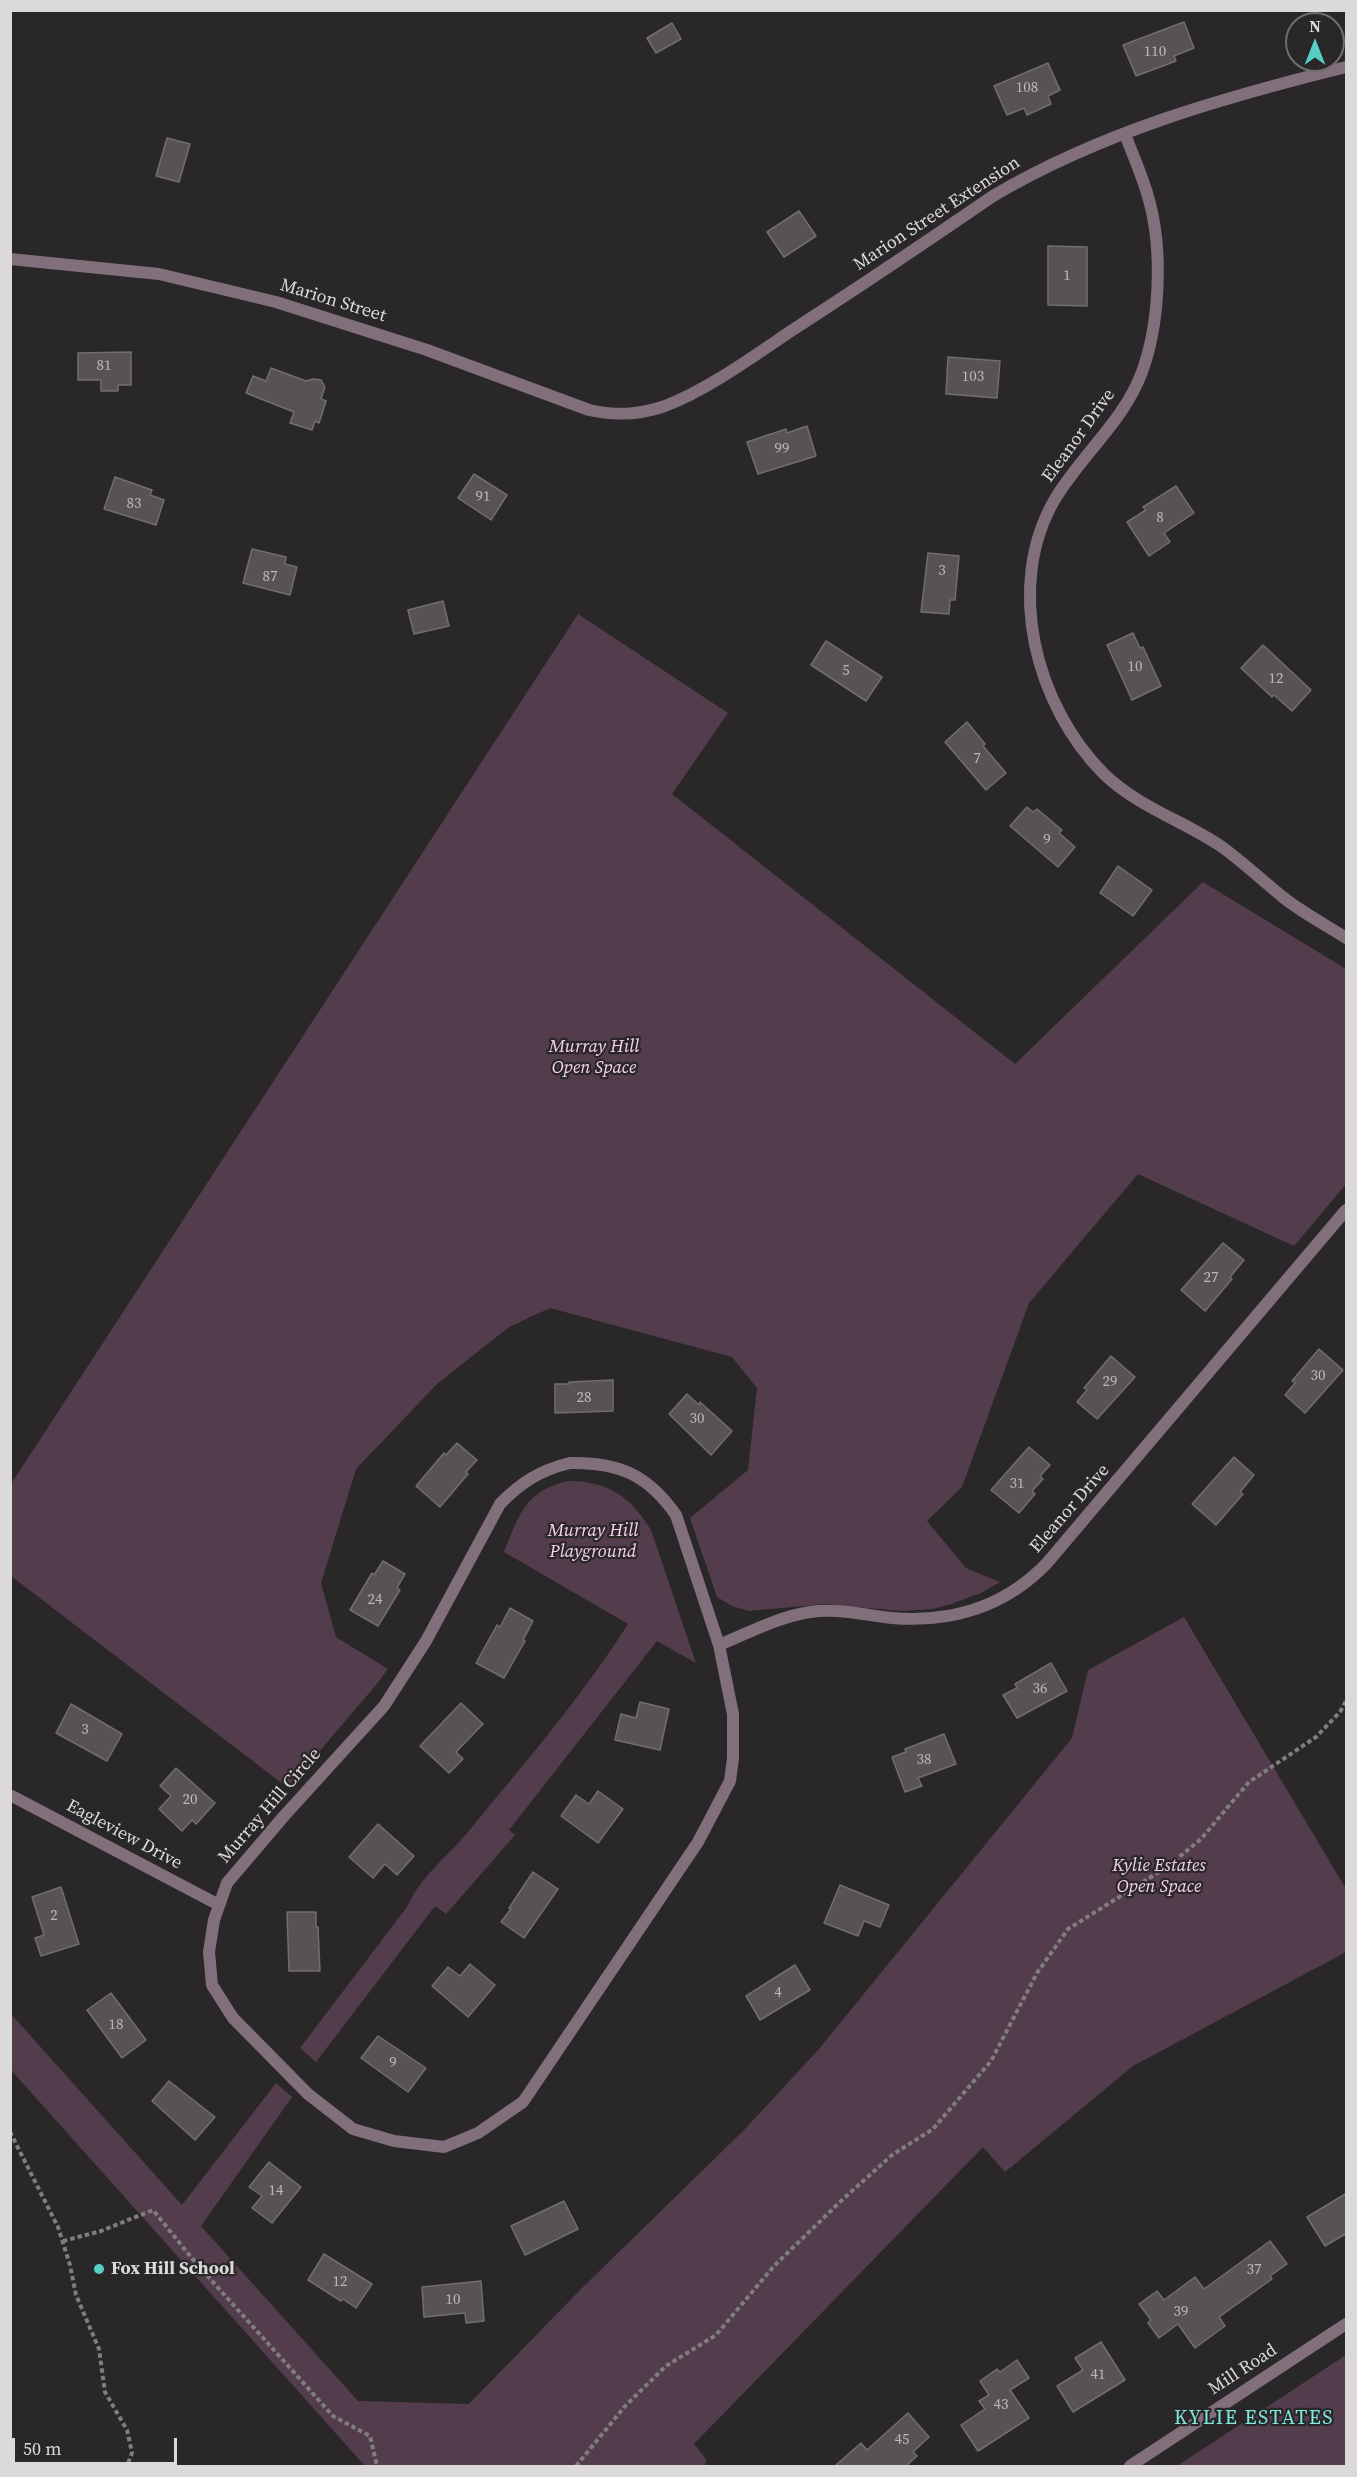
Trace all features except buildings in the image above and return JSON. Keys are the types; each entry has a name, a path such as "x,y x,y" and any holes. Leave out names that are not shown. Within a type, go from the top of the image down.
{"street":[{"name":"Marion Street Extension","path":"636,414 666,405 688,395 739,364 993,196 1030,174 1067,156 1223,99 1347,67"},
{"name":"Eleanor Drive","path":"1125,134 1149,201 1154,225 1157,279 1152,331 1142,372 1123,411 1072,472 1054,501 1044,523 1037,546 1031,595 1032,621 1041,670 1049,693 1069,730 1106,776 1135,799 1221,846 1291,903 1347,938"},
{"name":"Marion Street","path":"10,259 140,272 209,284 369,330 589,410 613,414 636,414"},
{"name":"Eleanor Drive","path":"719,1645 778,1621 810,1612 850,1612 914,1619 965,1613 993,1603 1023,1586 1047,1563 1347,1210"},
{"name":"Murray Hill Circle","path":"591,1462 631,1473 649,1484 664,1498 676,1515 719,1645 733,1714 733,1758 729,1781 698,1842 523,2102 478,2133 444,2147 394,2141 353,2129 308,2094 233,2018 213,1985 210,1952 214,1920 219,1905 227,1883 284,1816 384,1706 426,1641 500,1504 514,1489 531,1476 550,1468 570,1463 591,1462"},
{"name":"Eagleview Drive","path":"12,1797 219,1905"},
{"name":"Mill Road","path":"1130,2466 1347,2324"}],"path":[{"path":"576,2466 627,2405 666,2366 716,2335 774,2266 842,2200 892,2155 933,2129 991,2061 1037,1973 1068,1929 1167,1866 1201,1839 1249,1782 1316,1737 1340,1712 1347,1701"},
{"path":"10,2132 36,2181 63,2241 76,2295 99,2349 105,2392 127,2430 132,2453 127,2466"},
{"path":"63,2241 153,2210 195,2262 333,2416 370,2436 377,2466"}],"green space":[{"name":"Murray Hill Open Space","path":"578,614 728,713 672,794 1015,1064 1203,882 1346,969 1346,1184 1294,1246 1138,1174 1029,1303 962,1487 927,1521 966,1568 1000,1582 981,1593 933,1609 901,1611 826,1604 749,1611 732,1606 717,1597 690,1518 748,1470 757,1388 732,1357 550,1308 509,1327 437,1384 356,1469 321,1583 336,1637 388,1669 288,1788 11,1576 11,1484"},
{"name":"Murray Hill Playground","path":"568,1481 595,1484 607,1488 626,1500 643,1518 651,1530 696,1663 657,1641 509,1830 515,1835 446,1914 435,1906 316,2062 300,2048 407,1907 419,1886 468,1832 551,1731 628,1624 504,1552 514,1527 533,1498 554,1485"},
{"name":"Kylie Estates Open Space","path":"1184,1617 1346,1889 1346,1952 1133,2066 1005,2172 983,2147 694,2444 706,2459 705,2466 365,2466 11,2070 11,2014 182,2205 276,2083 292,2097 201,2226 358,2401 469,2404 582,2288 744,2130 819,2049 1072,1738 1088,1670"},
{"path":"1346,2355 1346,2466 1177,2466"}],"place":[{"name":"Fox Hill School","path":"99,2269"}],"district":[{"name":"KYLIE ESTATES","path":"1254,2419"}]}
